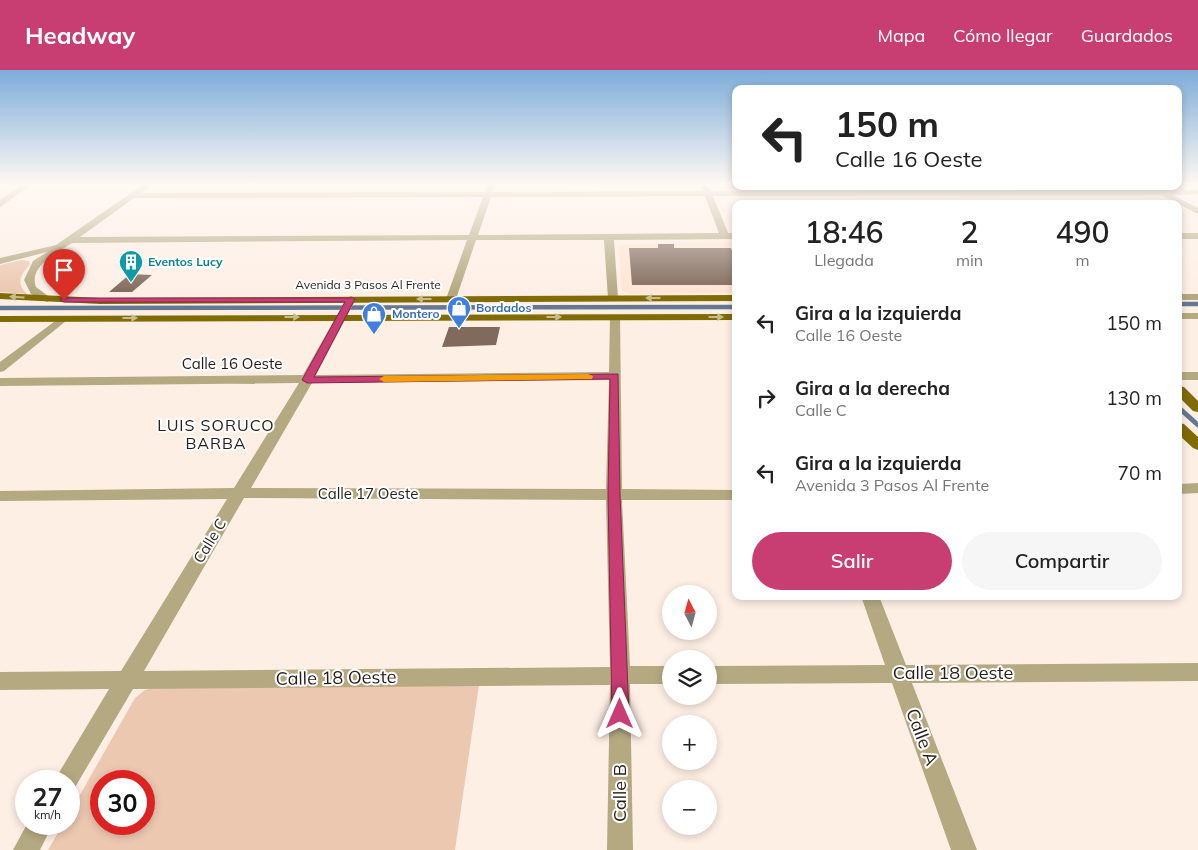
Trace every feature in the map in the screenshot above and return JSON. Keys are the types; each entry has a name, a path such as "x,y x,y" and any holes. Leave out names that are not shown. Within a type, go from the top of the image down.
{"main road":[{"name":"Avenida 3 Pasos Al Frente","path":"0,296 100,301 616,317 732,317"},
{"name":"Avenida 3 Pasos Al Frente","path":"0,319 62,319 346,308 451,298 732,298"},
{"path":"1182,393 1198,408"},
{"path":"1182,429 1198,445"}],"street":[{"path":"47,299 33,292 28,284 29,274 37,264 96,220"},
{"path":"451,298 479,220"},
{"path":"719,220 725,236"},
{"path":"0,261 65,242 732,236"},
{"path":"1182,236 1198,236"},
{"path":"609,237 612,298"},
{"path":"1182,297 1198,297"},
{"name":"Calle C","path":"73,770 307,380 346,308"},
{"path":"1182,316 1198,316"},
{"name":"Calle B","path":"616,317 614,494 620,676 620,850"},
{"path":"0,368 62,319"},
{"name":"Calle 16 Oeste","path":"0,382 615,376"},
{"path":"1182,376 1198,376"},
{"path":"1182,489 1198,488"},
{"name":"Calle 17 Oeste","path":"0,496 238,493 732,495"},
{"name":"Calle A","path":"871,600 964,850"},
{"name":"Calle 18 Oeste","path":"717,675 1198,672"},
{"name":"Calle 18 Oeste","path":"0,681 662,675"},
{"path":"26,850 35,835"}],"shaded area":[{"path":"732,242 732,293 631,294 622,291 618,246 624,244"},
{"path":"22,260 29,261 30,264 20,282 27,294 0,292 0,265"},
{"path":"479,685 455,850 48,850 57,835 80,835 80,795 90,777 90,835 155,835 155,770 94,770 135,698 145,690 154,687"}],"building":[{"path":"658,244 674,244 674,248 731,248 732,285 632,285 629,248 658,248"},
{"name":"Eventos Lucy","path":"130,274 152,275 132,292 109,292"},
{"path":"449,327 500,327 496,345 442,347"}],"waterway":[{"path":"1182,304 1198,304"},
{"path":"0,308 732,307"},
{"path":"1182,411 1198,425"}],"slow traffic":[{"path":"384,379 588,376"}],"place":[{"name":"Eventos Lucy","path":"131,283"},
{"name":"Bordados","path":"459,329"},
{"name":"Montero","path":"374,335"}],"district":[{"name":"LUIS SORUCO BARBA","path":"216,434"}],"route":[{"path":"64,300 351,299 307,380 615,376 614,494 620,714"}]}
